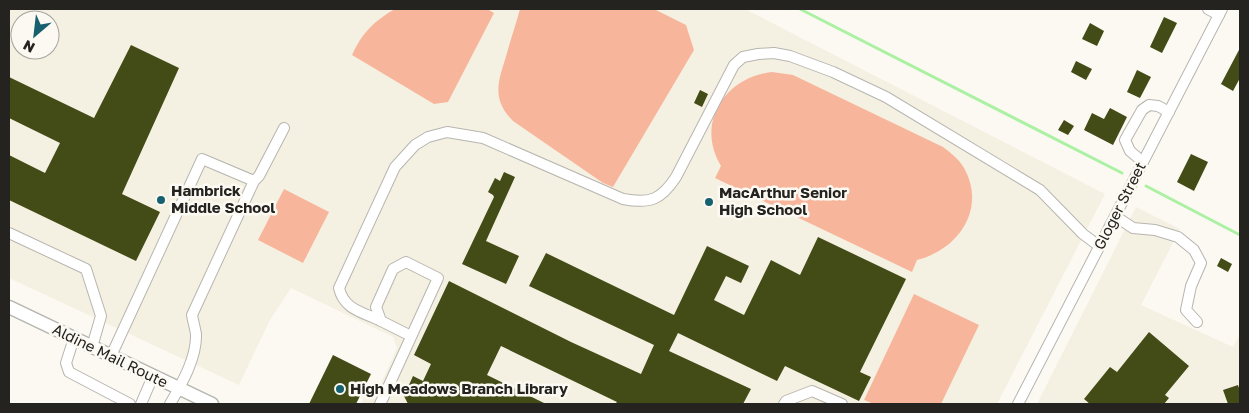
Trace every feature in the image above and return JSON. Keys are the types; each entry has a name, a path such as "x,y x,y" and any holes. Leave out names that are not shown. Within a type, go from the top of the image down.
{"main road":[{"name":"Aldine Mail Route","path":"9,307 212,404"}],"street":[{"path":"1208,9 1221,12"},
{"name":"Gloger Street","path":"1018,404 1221,12"},
{"path":"411,336 350,306 342,298 339,288 395,167 415,145 428,137 447,132 483,138 623,199 637,202 649,201 668,190 734,65 743,57 758,54 790,56 833,72 886,96 1040,190 1083,234 1099,246"},
{"path":"1143,162 1130,152 1125,140 1142,110 1149,105 1158,106 1169,112"},
{"path":"170,404 179,389 194,351 196,332 192,315 254,181 259,176 284,128"},
{"path":"111,356 202,159 254,181"},
{"path":"1115,216 1133,228 1155,230 1178,237 1194,250 1201,263 1191,286 1186,310 1198,322"},
{"path":"9,233 86,269 101,316 92,347"},
{"path":"380,404 438,278 406,262 393,269 376,307 381,321"},
{"path":"74,338 66,363 69,372 130,404"},
{"path":"140,404 153,376"},
{"path":"784,404 786,401 812,391 842,404"}],"shaded area":[{"name":"MacArthur Senior High School","path":"9,9 745,9 1105,194 997,404 361,404 368,388 377,392 397,348 393,337 291,288 270,320 239,385 9,278"},
{"path":"395,9 487,9 494,13 448,102 434,104 352,55 369,28"},
{"path":"520,9 654,9 686,25 694,50 613,187 603,183 513,121 501,104 498,88 499,80"},
{"path":"772,72 793,75 943,147 955,156 964,168 970,183 972,198 970,212 964,226 956,237 932,255 917,260 912,272 715,178 721,166 714,150 711,134 713,119 719,105 728,93 741,83 755,76"},
{"path":"284,189 329,212 303,263 258,240"},
{"path":"1136,207 1180,229 1141,305 1233,347 1240,334 1240,404 1037,404"},
{"path":"914,294 979,325 941,404 874,404 864,400"}],"building":[{"path":"1164,17 1177,23 1162,53 1150,47"},
{"path":"1090,23 1104,31 1097,46 1082,39"},
{"path":"131,45 179,68 122,194 160,212 136,261 9,200 9,155 45,173 60,143 9,118 9,77 94,118"},
{"path":"1240,48 1240,78 1233,91 1221,84"},
{"path":"1076,61 1092,69 1086,80 1071,72"},
{"path":"1137,70 1151,77 1140,98 1127,92"},
{"path":"700,90 708,94 702,107 694,103"},
{"path":"1110,108 1127,117 1113,145 1084,130 1092,113 1104,119"},
{"path":"1064,120 1074,126 1068,135 1058,130"},
{"path":"1191,154 1208,162 1194,191 1177,182"},
{"path":"504,172 515,177 486,241 519,256 506,284 462,264 494,197 488,192 495,178 500,181"},
{"path":"818,237 906,279 860,372 871,377 859,401 785,366 777,381 678,333 669,351 751,389 743,404 615,404 617,402 501,346 487,375 546,404 408,404 404,396 413,376 423,381 431,364 414,355 449,281 571,342 641,374 654,345 529,286 546,253 674,315 707,246 749,266 741,283 726,276 714,300 744,315 771,260 800,275"},
{"path":"1221,258 1232,264 1228,272 1217,266"},
{"path":"1149,332 1189,366 1165,395 1169,398 1164,404 1090,404 1084,399 1110,367 1117,372"},
{"name":"High Meadows Branch Library","path":"333,355 371,374 356,404 309,404"},
{"path":"1238,385 1240,404 1228,404 1223,390"}],"waterway":[{"path":"800,9 1122,173"},
{"path":"1146,186 1240,235"}],"place":[{"name":"Hambrick Middle School","path":"161,200"},
{"name":"MacArthur Senior High School","path":"709,202"},
{"name":"High Meadows Branch Library","path":"340,389"}]}
